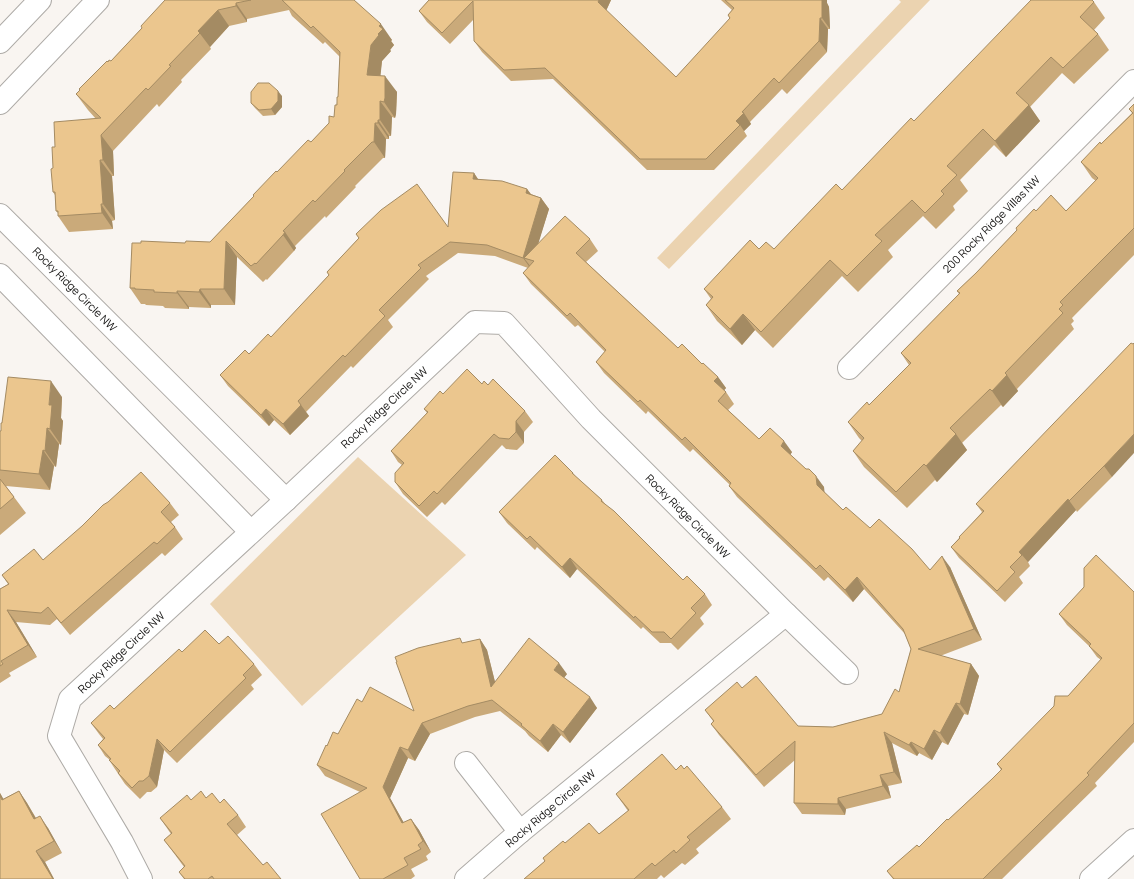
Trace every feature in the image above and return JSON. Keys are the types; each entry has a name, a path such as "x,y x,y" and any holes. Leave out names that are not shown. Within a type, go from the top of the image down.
{"street":[{"path":"0,42 40,0"},
{"path":"0,103 98,0"},
{"name":"200 Rocky Ridge Villas NW","path":"849,368 1134,81"},
{"name":"Rocky Ridge Circle NW","path":"0,215 286,500"},
{"path":"0,275 250,532"},
{"name":"Rocky Ridge Circle NW","path":"141,879 122,842 59,736 70,699 286,500 475,322 504,323 592,419 786,614 520,832 466,879"},
{"path":"786,614 847,673"},
{"path":"466,763 520,832"},
{"path":"1091,879 1134,840"}],"shaded area":[{"path":"899,0 930,0 669,269 657,258 901,2"},
{"path":"358,457 466,555 302,706 210,604"}],"building":[{"path":"165,0 251,0 236,3 236,6 218,10 198,31 200,33 169,65 171,66 148,90 146,88 101,135 103,160 100,160 103,204 101,204 102,213 58,216 58,211 56,211 55,192 53,192 51,169 53,168 52,147 55,147 54,122 101,118 76,94 80,90 79,89 107,61 111,61 142,28 141,26"},
{"path":"282,0 354,0 381,24 379,26 383,29 371,45 367,75 385,76 385,98 384,102 380,101 380,120 378,120 378,123 375,123 374,142 372,142 344,170 345,171 315,202 313,200 283,231 285,232 283,235 256,264 255,263 251,266 226,241 224,289 200,289 199,292 177,291 177,293 154,292 154,290 130,288 132,243 141,243 141,241 185,243 186,241 210,242 276,171 277,172 308,140 311,142 329,123 329,116 334,117 335,105 337,105 338,97 340,52 313,26 311,28"},
{"path":"429,0 599,0 598,2 676,77 730,18 728,15 734,8 725,0 822,0 822,18 820,18 819,41 779,83 774,78 742,112 744,113 736,121 740,125 706,159 640,159 545,68 504,70 474,41 473,1 442,33 419,11"},
{"path":"1031,0 1092,0 1094,2 1080,17 1098,34 1063,68 1051,57 1016,93 1029,105 995,141 983,129 947,166 957,175 941,191 944,194 925,213 912,200 875,235 882,241 847,276 830,260 761,332 743,314 730,329 706,305 713,297 704,289 750,240 759,249 766,242 774,249 836,184 842,190 911,118 914,121"},
{"path":"258,83 269,83 278,91 278,101 271,109 259,110 251,103 251,92"},
{"path":"1134,104 1134,228 1060,302 1063,305 1059,309 1063,313 1005,373 1007,375 992,391 990,389 950,428 956,434 926,466 924,464 896,492 853,451 864,438 848,422 867,402 869,405 911,363 901,353 960,293 957,291 1017,230 1016,228 1034,209 1036,211 1051,195 1066,211 1098,178 1081,162 1100,142 1101,144 1133,113 1129,109"},
{"path":"453,172 474,173 473,179 502,181 527,189 526,193 541,198 523,258 487,245 450,242 418,265 421,268 379,310 385,316 345,357 343,355 298,401 301,405 283,424 266,409 261,415 220,375 245,350 249,354 268,334 271,337 329,275 327,272 359,238 356,234 381,210 417,184 448,227"},
{"path":"565,216 590,239 576,253 678,348 682,344 702,364 703,363 718,377 714,381 726,392 718,401 759,439 770,428 784,441 781,446 816,476 817,485 843,510 846,507 870,528 879,519 912,549 930,570 942,556 974,629 918,649 971,664 960,704 956,703 940,733 934,730 924,749 911,742 909,745 884,732 894,772 880,775 883,786 838,798 838,804 794,803 795,741 756,775 711,724 714,721 705,710 737,682 742,688 756,676 798,726 833,727 882,714 895,689 899,692 911,649 903,629 857,577 845,590 820,565 816,569 729,486 731,483 685,437 682,440 640,400 638,402 596,362 606,350 570,313 567,316 523,273 534,261 524,258"},
{"path":"1131,343 1134,343 1134,434 1069,501 1068,499 1019,552 1022,555 1010,567 1015,572 997,591 951,547 984,511 976,504"},
{"path":"467,369 482,384 484,381 488,385 493,379 525,411 516,421 516,432 509,439 499,438 494,434 437,494 434,491 419,506 395,482 395,473 404,463 391,451 428,412 424,409 440,391 443,394"},
{"path":"8,377 51,381 49,405 52,405 50,429 47,428 45,451 43,450 39,474 0,470 0,431"},
{"path":"555,455 683,580 687,576 705,594 691,608 696,613 671,639 664,632 652,632 635,616 634,618 570,558 562,567 530,536 527,539 499,512"},
{"path":"141,472 170,503 161,512 175,527 157,544 154,542 61,623 48,607 41,613 7,610 28,645 1,661 3,664 0,666 0,589 9,584 2,575 34,549 43,560"},
{"path":"0,479 14,497 0,509"},
{"path":"1096,555 1134,592 1134,723 1087,773 1089,775 983,879 894,879 887,871 917,845 919,847 947,819 948,820 992,779 1002,769 997,764 1054,706 1055,696 1068,696 1102,658 1089,646 1091,644 1059,614 1084,587 1084,568"},
{"path":"205,630 219,644 228,636 254,664 243,675 246,678 170,752 157,739 149,776 143,781 139,781 132,788 118,773 120,771 109,760 111,759 98,745 105,738 91,723 110,705 114,709 179,649 182,652"},
{"path":"460,638 462,643 480,639 491,687 529,638 559,663 554,670 590,697 563,732 553,724 540,741 521,725 522,724 492,700 468,706 422,723 408,750 400,747 383,787 402,823 411,819 423,841 418,845 421,849 404,858 408,865 383,879 360,879 321,814 367,788 317,765 333,732 338,734 357,699 362,702 370,687 414,711 395,657 418,648"},
{"path":"662,754 676,770 681,765 684,769 687,766 722,807 687,837 690,840 676,853 674,850 655,866 652,863 634,879 524,879 545,861 543,858 563,841 565,843 589,823 599,834 629,810 616,794"},
{"path":"19,791 34,819 40,816 54,841 36,851 53,879 0,879 0,796 2,800"},
{"path":"201,791 206,798 212,793 220,803 224,799 238,815 227,824 263,865 267,862 281,879 214,879 212,876 208,879 185,879 179,872 185,866 164,840 172,833 160,818 187,795 191,800"}]}
